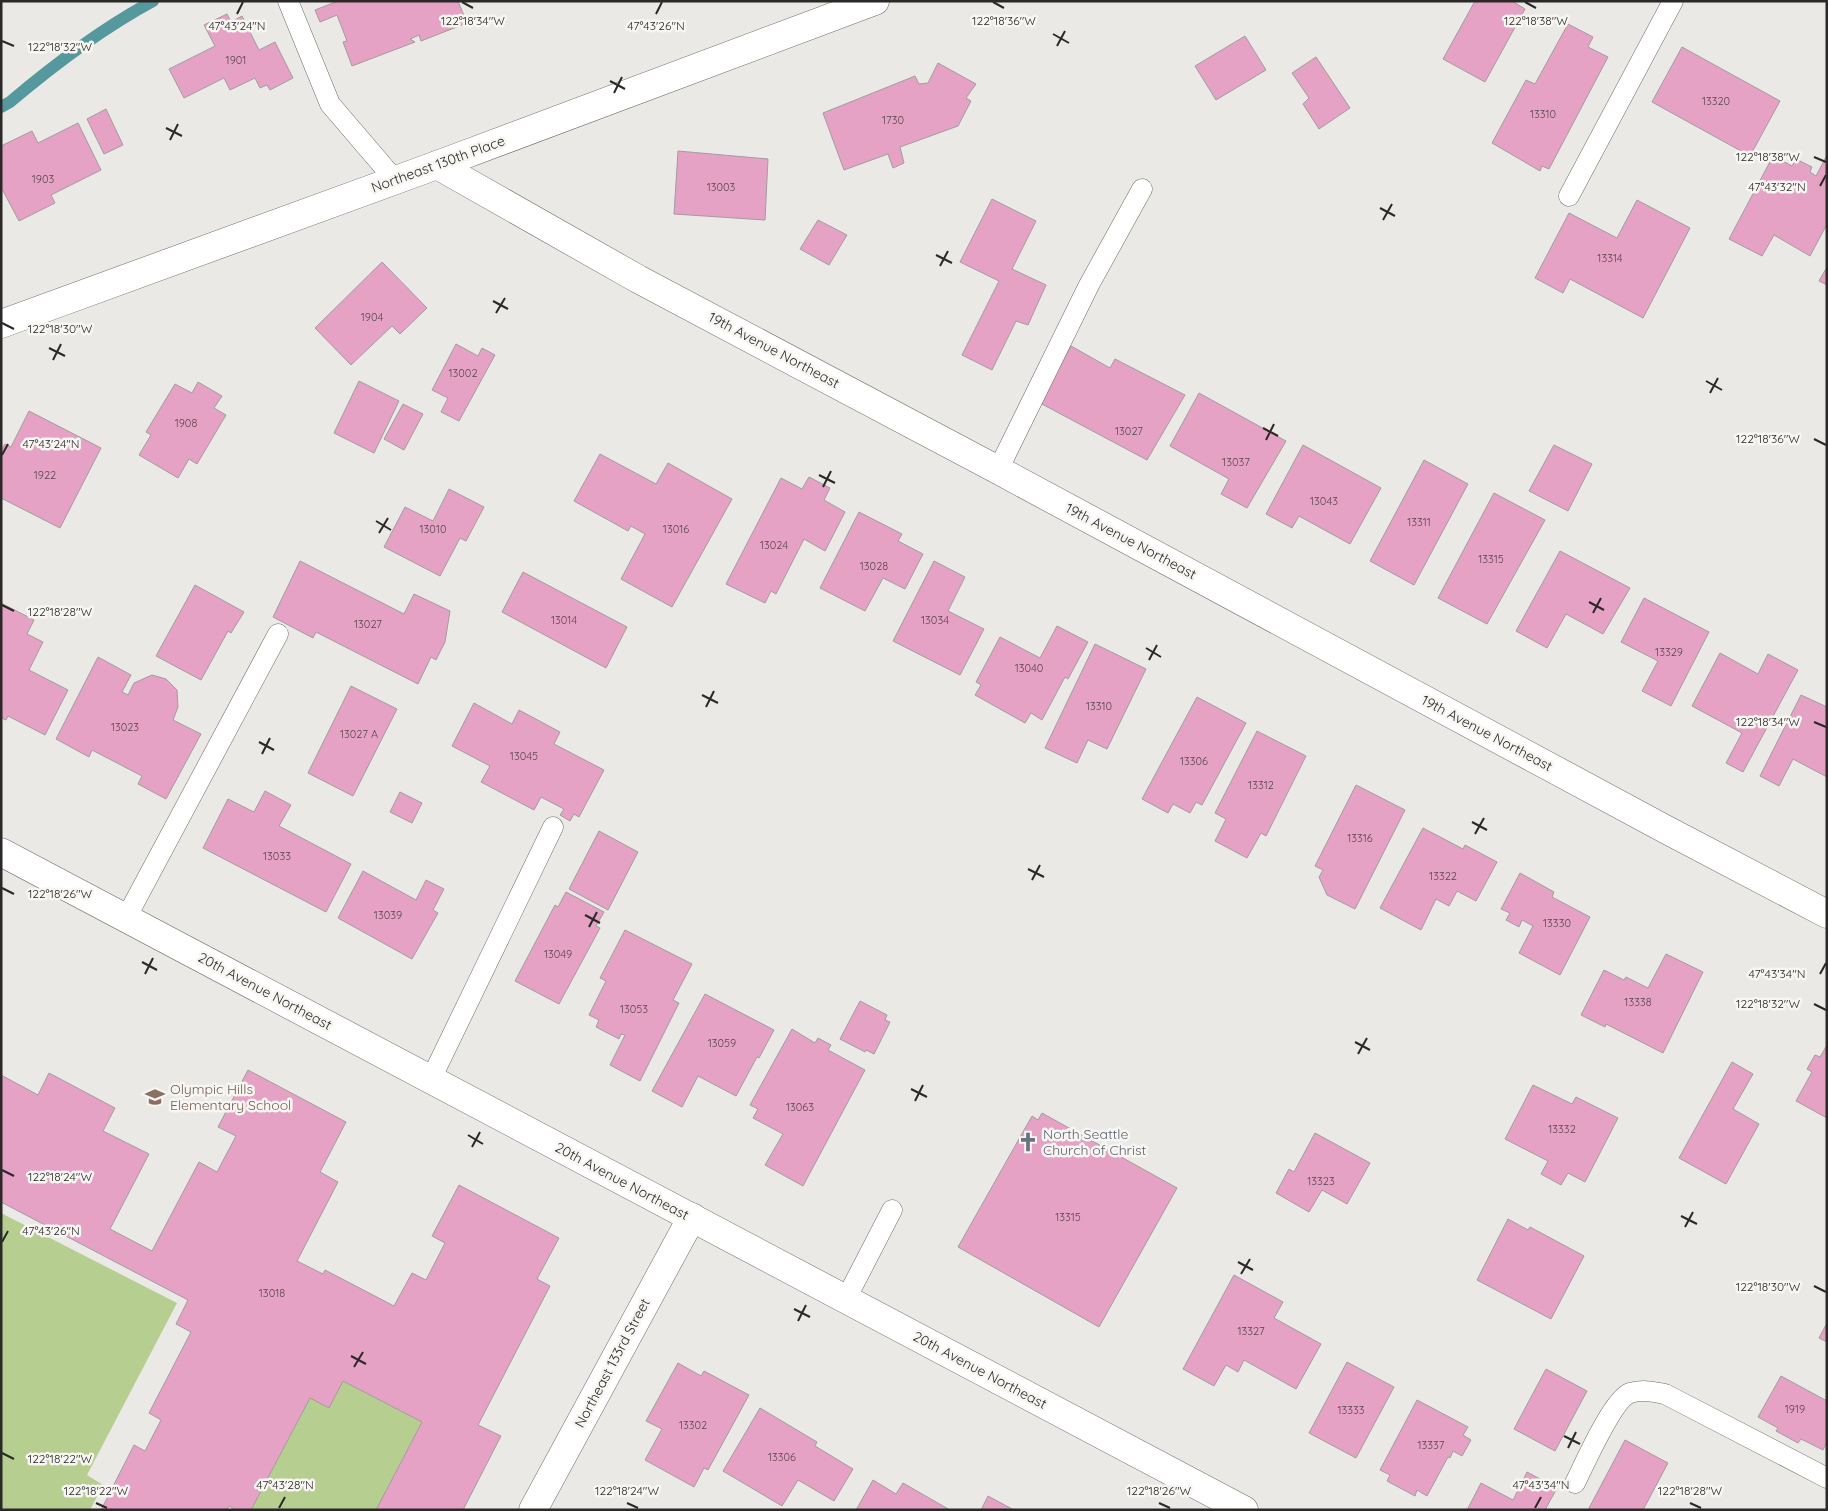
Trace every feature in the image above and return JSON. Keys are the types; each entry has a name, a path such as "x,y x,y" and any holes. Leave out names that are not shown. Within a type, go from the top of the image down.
{"street":[{"name":"Northeast 130th Place","path":"3,321 437,165 875,1"},
{"name":"19th Avenue Northeast","path":"437,165 638,278 1827,914"},
{"name":"20th Avenue Northeast","path":"1,852 1244,1510"},
{"name":"Northeast 133rd Street","path":"533,1510 692,1217"}],"lane":[{"path":"288,1 330,104 395,180"},
{"path":"1569,196 1673,1"},
{"path":"998,470 1089,285 1142,189"},
{"path":"126,918 278,634"},
{"path":"431,1079 553,827"},
{"path":"846,1299 892,1210"},
{"path":"1575,1482 1603,1428 1618,1404 1629,1393 1647,1390 1665,1394 1827,1478"}],"green space":[{"path":"1,1213 177,1303 87,1475 103,1485 90,1510 1,1510"},
{"path":"343,1381 422,1422 376,1510 251,1510 310,1398"}],"building":[{"path":"338,1 458,1 467,23 421,41 419,35 410,39 415,42 352,66 343,42 347,41 337,15 320,22 315,10"},
{"path":"1475,1 1512,1 1525,9 1485,82 1443,59"},
{"path":"227,14 231,22 242,16 259,50 275,42 293,78 270,90 267,85 260,88 255,78 230,90 224,78 184,98 169,69 215,46 204,25"},
{"path":"1568,24 1593,37 1588,47 1608,57 1549,169 1542,166 1540,171 1492,143 1526,80 1535,84"},
{"path":"1245,36 1266,70 1216,100 1195,66"},
{"path":"1682,47 1780,101 1750,156 1652,102"},
{"path":"1316,57 1350,108 1319,129 1303,104 1309,98 1292,73"},
{"path":"938,63 976,84 966,98 971,101 958,126 900,147 904,163 893,168 888,154 844,170 823,113 915,76 919,84 928,83"},
{"path":"106,109 123,145 104,154 87,119"},
{"path":"78,123 101,170 51,195 55,203 19,221 1,187 1,146 32,131 38,143"},
{"path":"678,151 768,159 765,220 674,214"},
{"path":"1827,155 1827,224 1810,256 1774,235 1762,256 1729,239 1773,156 1792,166 1796,159 1812,167 1810,172 1816,176"},
{"path":"992,199 1036,221 1012,269 1046,285 1028,325 1016,321 992,370 962,355 999,281 960,262"},
{"path":"1637,200 1690,228 1643,318 1570,279 1563,293 1535,278 1569,213 1617,238"},
{"path":"818,220 847,235 829,265 800,249"},
{"path":"382,262 427,308 400,334 392,326 351,365 315,328"},
{"path":"1827,267 1827,285 1819,281"},
{"path":"456,344 478,356 482,348 495,355 459,421 441,412 448,398 432,390"},
{"path":"1071,346 1110,368 1115,359 1185,395 1147,460 1040,403"},
{"path":"359,381 399,401 374,453 334,433"},
{"path":"198,382 222,396 214,408 226,415 197,464 189,459 178,478 139,455 151,435 146,432 175,384 192,393"},
{"path":"1199,393 1286,441 1247,508 1221,494 1229,479 1170,446"},
{"path":"403,404 423,414 404,450 384,439"},
{"path":"29,411 101,448 60,528 1,498 1,451 5,444 11,447"},
{"path":"1303,445 1381,488 1350,544 1299,516 1292,528 1266,514"},
{"path":"1554,445 1592,464 1568,511 1529,491"},
{"path":"600,454 656,484 668,463 732,499 672,607 621,579 645,534 631,526 628,531 574,501"},
{"path":"1424,460 1468,484 1414,585 1370,561"},
{"path":"809,477 830,488 824,500 845,512 825,551 804,539 776,594 771,591 765,603 726,584 781,478 802,489"},
{"path":"449,489 484,507 466,541 460,538 440,576 384,547 405,507 433,521"},
{"path":"1494,493 1545,520 1487,624 1438,598"},
{"path":"859,512 902,534 898,541 923,554 905,589 883,578 865,611 820,588"},
{"path":"1560,551 1630,588 1603,634 1566,614 1547,648 1516,631"},
{"path":"300,561 404,614 414,594 450,611 445,642 436,660 431,657 418,684 316,632 313,638 273,617"},
{"path":"934,561 965,577 948,611 984,629 960,675 893,641"},
{"path":"523,572 627,627 606,668 502,612"},
{"path":"195,585 244,612 231,633 228,631 201,680 156,656"},
{"path":"1644,598 1709,632 1671,706 1642,691 1658,661 1621,642"},
{"path":"1,603 34,620 27,634 43,642 29,670 68,690 45,735 8,716 6,720 1,718"},
{"path":"1057,626 1088,642 1068,679 1065,677 1042,720 1031,713 1025,723 975,695 981,685 976,682 1000,637 1040,658"},
{"path":"1095,644 1146,669 1107,749 1088,740 1077,763 1045,748"},
{"path":"1720,653 1758,674 1768,654 1798,670 1743,772 1726,763 1742,733 1692,706"},
{"path":"98,657 131,675 122,692 128,695 134,683 152,675 166,679 177,690 178,707 173,720 201,734 166,799 138,784 142,776 92,750 89,757 56,739"},
{"path":"351,686 397,709 353,796 308,773"},
{"path":"1801,695 1827,707 1827,777 1793,759 1779,786 1760,776"},
{"path":"1197,697 1246,723 1202,805 1196,802 1190,813 1173,804 1168,813 1142,799"},
{"path":"474,703 512,724 519,710 560,732 554,744 604,770 579,817 574,814 570,821 560,815 564,809 541,797 534,810 481,782 490,766 452,746"},
{"path":"1257,731 1306,756 1266,836 1261,833 1247,858 1215,841 1226,819 1215,813"},
{"path":"1356,785 1405,810 1355,909 1327,895 1319,877 1323,870 1315,866"},
{"path":"265,791 291,805 279,826 351,864 326,912 203,848 228,799 254,812"},
{"path":"400,792 422,803 412,823 390,812"},
{"path":"1423,828 1463,849 1465,845 1497,862 1476,901 1457,891 1449,906 1436,899 1421,930 1380,908"},
{"path":"599,831 638,852 608,910 569,889"},
{"path":"363,871 416,900 426,880 444,889 433,910 438,913 412,959 338,918"},
{"path":"1520,873 1554,892 1552,897 1590,917 1560,975 1519,953 1533,926 1522,920 1519,927 1506,920 1510,913 1501,909"},
{"path":"566,892 604,912 596,926 600,928 559,1004 515,981 555,905 558,907"},
{"path":"625,930 692,964 673,1000 679,1003 640,1081 610,1065 625,1035 621,1034 619,1039 596,1027 599,1020 589,1015 606,981 600,978"},
{"path":"1666,954 1703,972 1663,1053 1606,1024 1605,1027 1581,1015 1604,970 1624,980 1626,977 1648,988"},
{"path":"705,994 774,1030 736,1096 698,1076 682,1107 652,1091"},
{"path":"860,1001 887,1015 885,1020 890,1022 874,1054 866,1050 865,1052 840,1039"},
{"path":"792,1029 815,1043 818,1038 831,1045 828,1050 865,1070 803,1186 765,1165 783,1134 753,1118 758,1109 750,1105"},
{"path":"1827,1045 1827,1118 1796,1101 1812,1072 1807,1069 1815,1055 1820,1057"},
{"path":"1732,1062 1753,1074 1733,1109 1759,1124 1726,1184 1679,1158"},
{"path":"248,1070 346,1122 320,1172 338,1182 297,1261 323,1274 325,1270 394,1306 412,1273 426,1280 445,1243 432,1236 459,1185 559,1238 537,1279 550,1286 478,1425 501,1436 463,1510 376,1510 422,1422 343,1381 329,1408 310,1398 251,1510 236,1510 229,1506 227,1510 101,1510 134,1445 145,1451 161,1420 149,1413 191,1332 176,1324 188,1300 1,1202 1,1075 38,1095 49,1073 115,1108 103,1131 149,1154 110,1229 152,1251 199,1162 217,1172 236,1136 218,1127"},
{"path":"1533,1085 1572,1104 1576,1097 1618,1118 1585,1182 1568,1173 1561,1185 1541,1174 1548,1161 1505,1139"},
{"path":"1042,1113 1177,1188 1099,1327 958,1247 1032,1116 1038,1120"},
{"path":"1315,1133 1370,1163 1347,1204 1322,1190 1309,1212 1276,1193 1289,1169 1294,1172"},
{"path":"1508,1219 1528,1230 1530,1227 1584,1256 1551,1319 1477,1280"},
{"path":"1234,1275 1283,1302 1274,1318 1321,1344 1296,1389 1244,1360 1238,1372 1226,1365 1214,1386 1183,1369"},
{"path":"1827,1323 1827,1342 1819,1338"},
{"path":"1347,1362 1394,1387 1356,1458 1309,1433"},
{"path":"678,1363 701,1376 704,1371 749,1395 708,1470 704,1468 694,1487 645,1460 662,1429 646,1421"},
{"path":"1546,1369 1587,1391 1555,1451 1514,1429"},
{"path":"1781,1376 1827,1401 1827,1442 1823,1450 1801,1439 1798,1443 1776,1431 1778,1428 1758,1417"},
{"path":"1417,1400 1468,1427 1463,1435 1471,1440 1462,1456 1453,1451 1450,1458 1448,1457 1427,1496 1417,1490 1415,1496 1387,1481 1390,1475 1380,1470"},
{"path":"760,1408 817,1442 815,1446 853,1469 834,1501 798,1480 782,1506 723,1471"},
{"path":"1625,1440 1668,1463 1643,1510 1588,1510"},
{"path":"1527,1472 1557,1488 1545,1510 1467,1510 1481,1483 1513,1500"},
{"path":"873,1480 896,1494 903,1483 950,1510 856,1510"},
{"path":"988,1496 1014,1510 981,1510"}],"waterway":[{"path":"1,107 97,35 153,1"}],"place":[{"name":"Olympic Hills Elementary School","path":"155,1097"},
{"name":"North Seattle Church of Christ","path":"1028,1142"}]}
